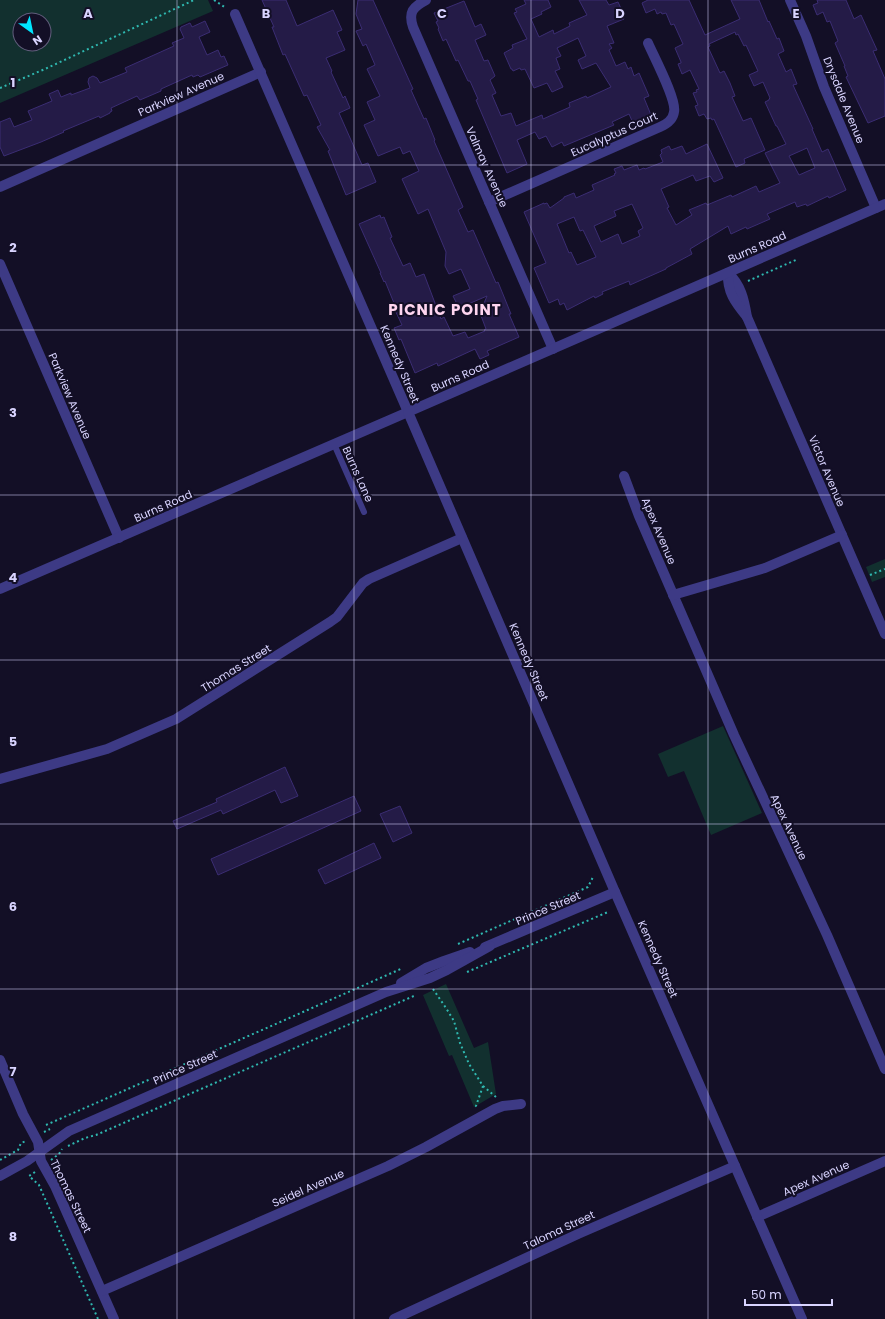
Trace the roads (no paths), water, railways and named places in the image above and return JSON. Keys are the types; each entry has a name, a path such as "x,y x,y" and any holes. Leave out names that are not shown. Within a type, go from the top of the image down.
{"street":[{"name":"Valmay Avenue","path":"426,0 412,10 411,21 553,349"},
{"name":"Drysdale Avenue","path":"790,0 806,36 824,87 881,206"},
{"name":"Kennedy Street","path":"235,14 615,892 802,1319"},
{"name":"Eucalyptus Court","path":"489,202 660,127 672,119 674,114 674,103 648,43"},
{"name":"Parkview Avenue","path":"0,186 261,72"},
{"name":"Burns Road","path":"0,589 881,206"},
{"name":"Parkview Avenue","path":"0,264 118,538"},
{"name":"Victor Avenue","path":"728,272 736,280 744,299 747,317 885,634"},
{"name":"Apex Avenue","path":"624,476 638,516 746,762 826,935 885,1069"},
{"path":"673,595 759,570 842,535"},
{"name":"Thomas Street","path":"0,779 114,746 184,716 330,622 363,583 369,579 462,538"},
{"name":"Prince Street","path":"0,1176 27,1161 69,1131 386,992 426,968 490,946 615,892"},
{"name":"Thomas Street","path":"0,1060 38,1142 41,1161 55,1186 114,1319"},
{"name":"Seidel Avenue","path":"102,1291 395,1163 495,1109 503,1106 521,1104"},
{"name":"Apex Avenue","path":"757,1216 885,1161"},
{"name":"Taloma Street","path":"394,1319 578,1234 735,1166"}],"lane":[{"name":"Burns Lane","path":"334,444 364,512"}],"district":[{"name":"PICNIC POINT","path":"445,309"}]}
